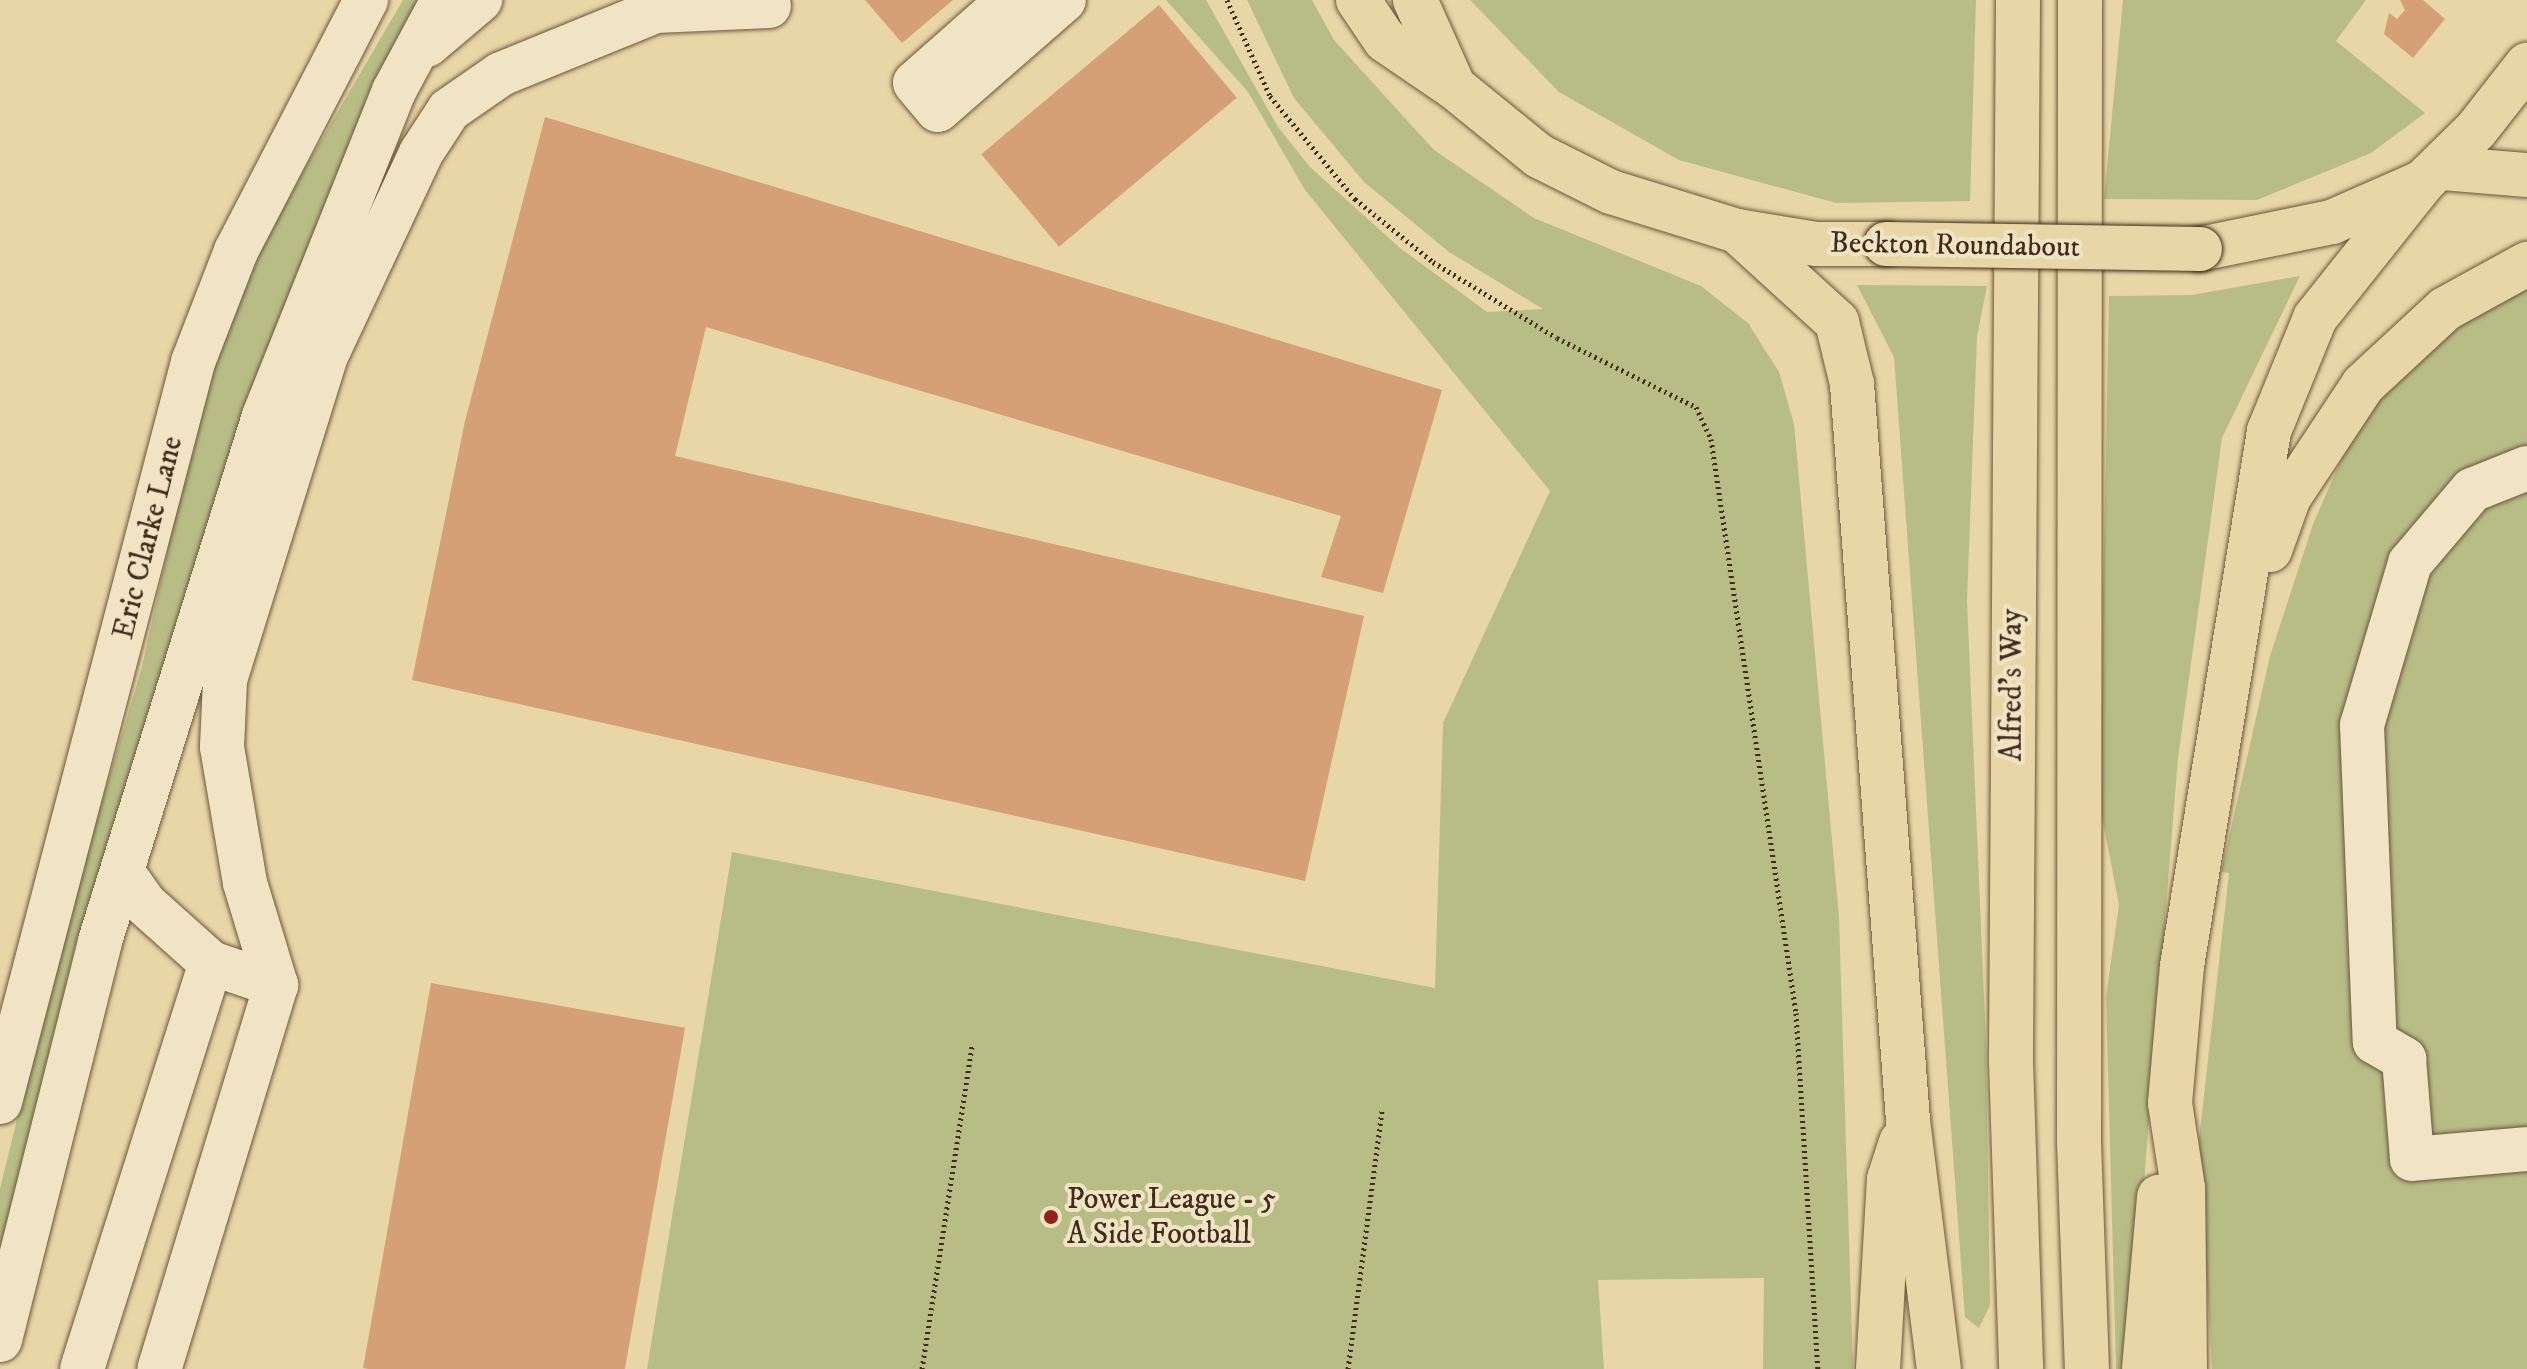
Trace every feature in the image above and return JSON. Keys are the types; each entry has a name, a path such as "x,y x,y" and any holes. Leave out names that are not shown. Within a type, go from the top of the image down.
{"highway":[{"path":"1358,0 1385,40 1454,87"},
{"name":"Beckton Roundabout","path":"1415,0 1454,87 1517,141 1587,180 1737,231 1816,244 2200,249 2332,222 2432,175 2527,65"},
{"name":"Alfred's Way","path":"2018,0 2011,1062 2021,1369"},
{"path":"2080,0 2079,1142 2087,1369"},
{"path":"2144,1369 2201,828 2234,663 2269,431 2288,372 2346,270 2432,175 2527,175"},
{"path":"1737,231 1837,322 1852,384 1908,1121 1939,1369"},
{"path":"2234,663 2289,497 2324,436 2400,345 2469,294 2527,264"},
{"path":"2170,1103 2183,1188 2185,1369"},
{"path":"1878,1369 1889,1179 1908,1121"}],"street":[{"name":"Eric Clarke Lane","path":"0,1102 193,362 236,251 366,0"},
{"path":"0,1340 124,874 264,416 394,91 424,47 443,0"},
{"path":"424,47 480,0"},
{"path":"1009,0 915,83 938,110 1064,0"},
{"path":"159,1369 276,985 245,883 222,747 225,680 326,356 421,153 449,110 501,74 655,11 769,6"},
{"path":"2527,468 2472,490 2410,563 2362,725 2375,1042 2404,1059 2412,1159 2527,1149"},
{"path":"124,874 145,904 211,963 276,985"},
{"path":"82,1369 211,963"}],"path":[{"path":"1227,0 1270,96 1355,199 1433,262 1557,338 1696,407 1711,439 1796,1013 1818,1369"},
{"path":"922,1369 972,1046"},
{"path":"1348,1369 1382,1109"}],"green space":[{"path":"403,0 430,0 0,1266 0,1189 60,943 142,667 210,357 263,240"},
{"path":"1166,0 1206,0 1278,127 1310,167 1400,248 1487,312 1543,309 1449,252 1364,182 1294,98 1247,0 1312,0 1334,40 1434,150 1534,218 1701,286 1748,323 1779,372 1794,424 1839,917 1853,1369 1763,1369 1764,1278 1598,1280 1604,1369 647,1369 732,852 1435,988 1443,723 1550,491 1305,190 1248,92"},
{"path":"1470,0 1976,0 1970,201 1836,203 1679,160 1559,92"},
{"path":"2123,0 2366,0 2336,41 2425,113 2371,153 2257,200 2104,199"},
{"path":"2300,276 2222,438 2178,758 2129,1369 2116,1369 2106,996 2119,905 2099,801 2109,296 2192,295"},
{"path":"1857,285 1987,286 1977,337 1967,601 1986,1043 1990,1305 1979,1328 1965,1317 1894,357"},
{"path":"2527,287 2527,1369 2212,1369 2199,1140 2229,873 2221,872 2270,656 2313,524 2352,435 2388,379 2457,320"}],"building":[{"path":"865,0 953,0 902,43"},
{"path":"2400,0 2423,0 2445,19 2413,58 2384,34 2389,13 2397,19 2405,10"},
{"path":"1159,5 1237,98 1059,247 981,154"},
{"path":"545,117 1442,390 1383,593 1321,577 1341,516 706,327 675,456 1364,616 1305,881 412,680 465,421"},
{"path":"431,983 685,1028 625,1369 363,1368"}],"place":[{"name":"Power League - 5 A Side Football","path":"1051,1217"}]}
